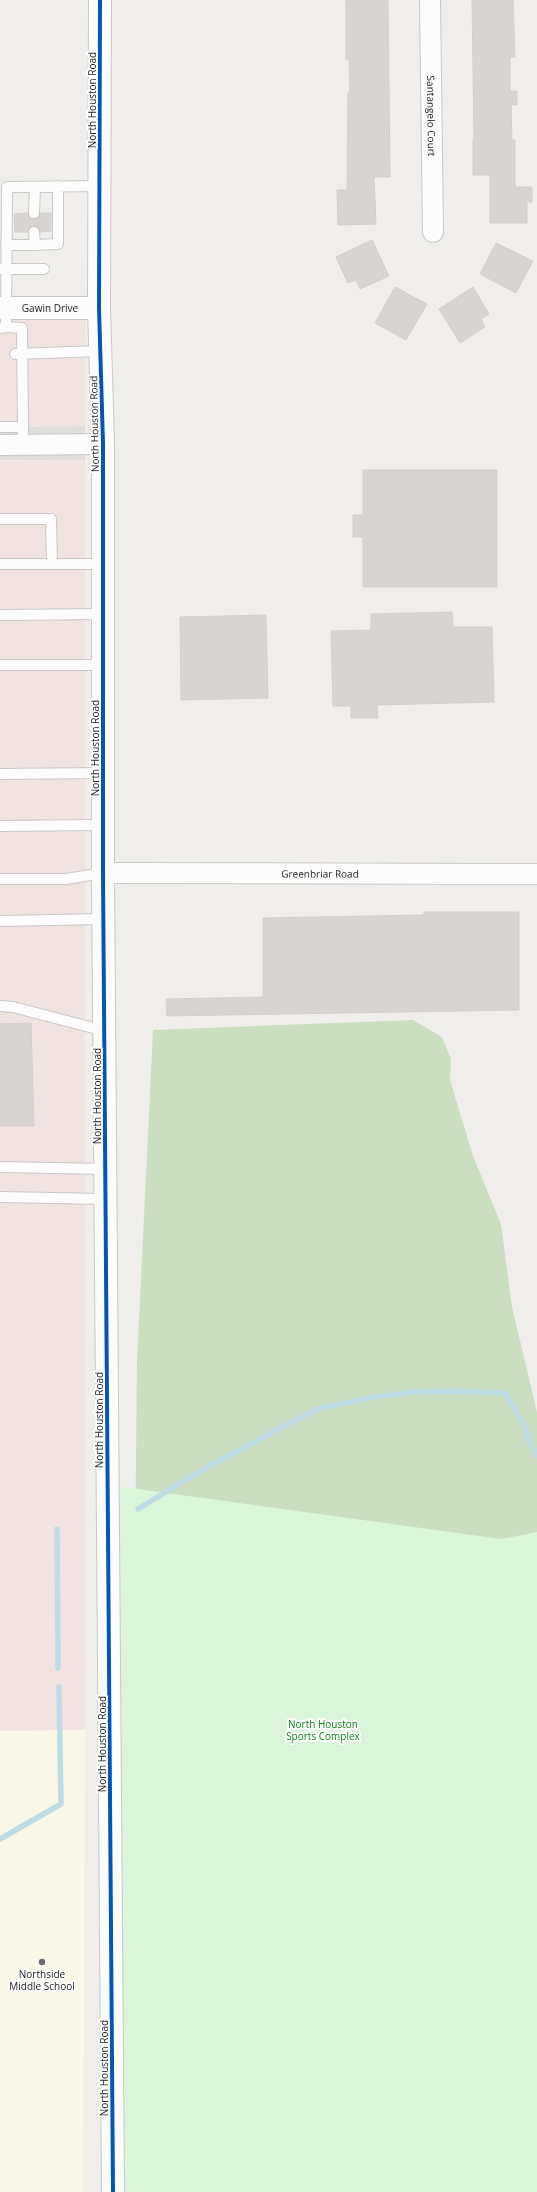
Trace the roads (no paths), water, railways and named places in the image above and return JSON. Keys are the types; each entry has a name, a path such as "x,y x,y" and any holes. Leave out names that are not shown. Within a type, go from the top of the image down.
{"street":[{"name":"North Houston Road","path":"100,0 99,308 103,444 103,873 113,2192"},
{"name":"Santangelo Court","path":"430,0 434,232"},
{"name":"Gawin Drive","path":"3,318 99,308"},
{"path":"0,445 23,436 103,444"},
{"name":"Greenbriar Road","path":"103,873 362,875 502,872 537,874"}],"lane":[{"path":"34,213 35,186"},
{"path":"6,245 58,244 58,186"},
{"path":"0,427 23,436 19,402 18,354 22,328 3,318 3,269 6,245 7,187 100,186"},
{"path":"34,232 35,245"},
{"path":"3,269 44,269"},
{"path":"18,354 100,351"},
{"path":"0,519 51,519 52,564"},
{"path":"0,564 103,564"},
{"path":"0,615 103,614"},
{"path":"0,665 103,665"},
{"path":"0,774 103,773"},
{"path":"0,826 104,825"},
{"path":"0,879 66,879 103,873"},
{"path":"0,920 104,919"},
{"path":"0,1006 13,1007 105,1031"},
{"path":"0,1167 106,1169"},
{"path":"0,1197 106,1199"}],"waterway":[{"path":"138,1509 207,1467 317,1409 374,1397 413,1392 452,1391 505,1393 523,1423 528,1439 537,1456"},
{"path":"57,1529 58,1668"},
{"path":"0,1839 61,1804 59,1687"}],"place":[{"name":"Northside Middle School","path":"42,1962"}],"park label":[{"name":"North Houston Sports Complex","path":"323,1730"}]}
